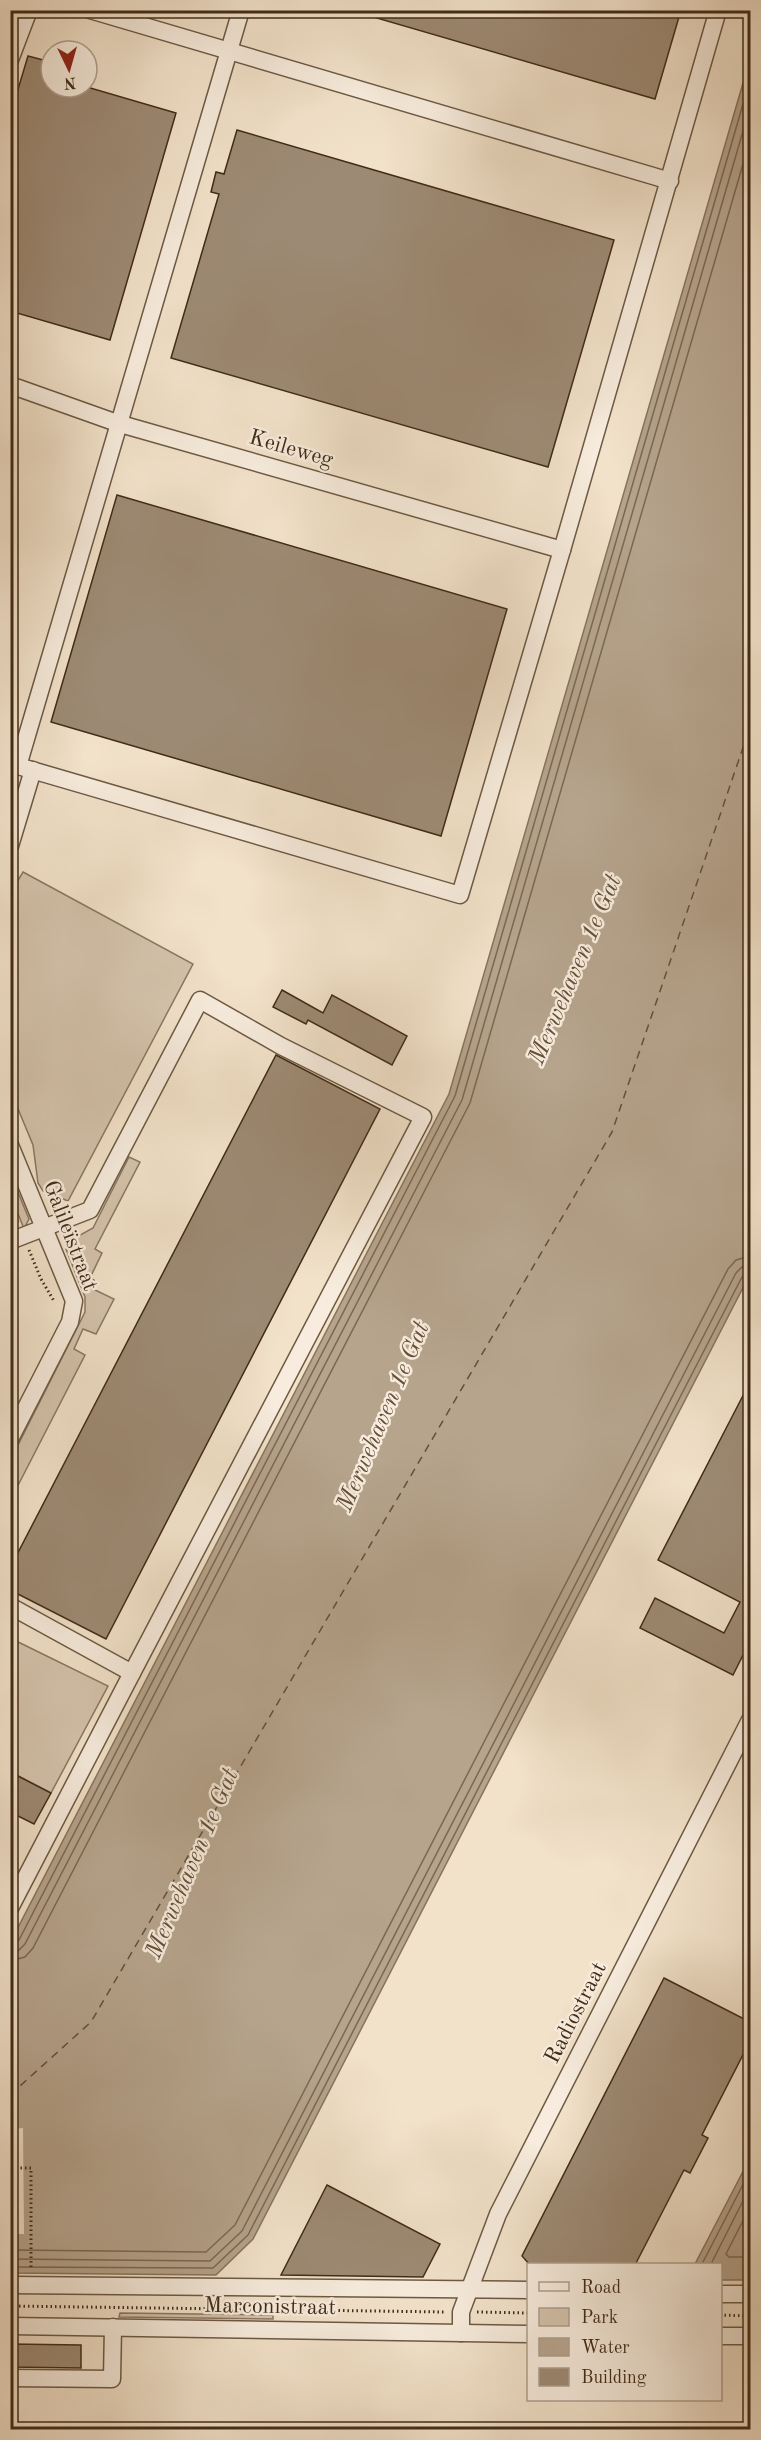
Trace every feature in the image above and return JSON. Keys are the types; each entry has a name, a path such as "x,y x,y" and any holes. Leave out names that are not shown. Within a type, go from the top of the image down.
{"street":[{"path":"10,60 29,10"},
{"path":"90,10 670,181"},
{"path":"241,10 117,423 18,766 460,895 718,10"},
{"name":"Keileweg","path":"10,385 117,423 562,550"},
{"path":"10,846 33,770"},
{"path":"10,1908 423,1117 281,1046 200,1000 90,1210 17,1238"},
{"name":"Galileïstraat","path":"10,1145 74,1301 69,1326 10,1439"},
{"path":"10,1606 132,1673"},
{"name":"Radiostraat","path":"461,2333 461,2312 498,2214 750,1720"},
{"name":"Marconistraat","path":"10,2285 527,2290"},
{"path":"722,2294 750,2294"},
{"name":"Marconistraat","path":"10,2326 527,2334"},
{"path":"10,2378 112,2379 113,2327"},
{"path":"722,2336 750,2336"}],"path":[{"path":"10,1205 17,1238 69,1326"},
{"path":"10,2149 13,2149 11,2155 13,2168 31,2168 31,2275"},
{"path":"113,2287 113,2327"},
{"name":"Marconistraat","path":"10,2306 527,2313"},
{"path":"722,2315 750,2316"}],"green space":[{"path":"23,872 193,964 68,1201 43,1191 38,1183 33,1145 11,1092 11,892"},
{"path":"129,1157 140,1162 95,1249 102,1253 90,1278 94,1280 91,1288 114,1299 96,1334 83,1329 74,1349 85,1355 11,1499 11,1459 85,1312 85,1297 66,1249 73,1239 93,1228"},
{"path":"10,1173 29,1219 24,1229 11,1196"},
{"path":"10,1638 108,1686 51,1793 11,1772"},
{"path":"120,2313 273,2315 273,2319 119,2317"}],"water":[{"name":"Merwehaven 1e Gat","path":"750,59 750,1274 253,2239 216,2275 11,2273 10,1943 449,1094"},
{"path":"750,2158 750,2280 722,2280 722,2263 696,2263"}],"pier":[{"path":"23,2128 24,2234 11,2234 11,2129"}],"building":[{"path":"363,10 681,10 655,99 363,14"},
{"path":"28,56 39,59 39,99 99,99 99,91 176,113 110,340 10,311 10,116"},
{"path":"237,130 614,240 548,467 171,358 219,194 211,192 216,172 224,174"},
{"path":"117,495 507,609 441,836 51,722"},
{"path":"282,990 323,1013 332,995 407,1036 392,1065 308,1020 306,1024 273,1007"},
{"path":"276,1055 380,1109 106,1639 10,1590 10,1568"},
{"path":"750,1382 750,1641 733,1675 640,1628 655,1598 724,1633 740,1602 658,1560"},
{"path":"10,1772 51,1793 34,1824 10,1812"},
{"path":"664,1978 750,2022 750,2041 702,2135 708,2138 690,2173 684,2170 636,2263 528,2263 522,2256"},
{"path":"327,2185 440,2244 423,2277 281,2275"},
{"path":"10,2344 81,2345 81,2368 10,2367"}],"ferry route":[{"path":"10,2095 91,2022 612,1132 750,727"}]}
